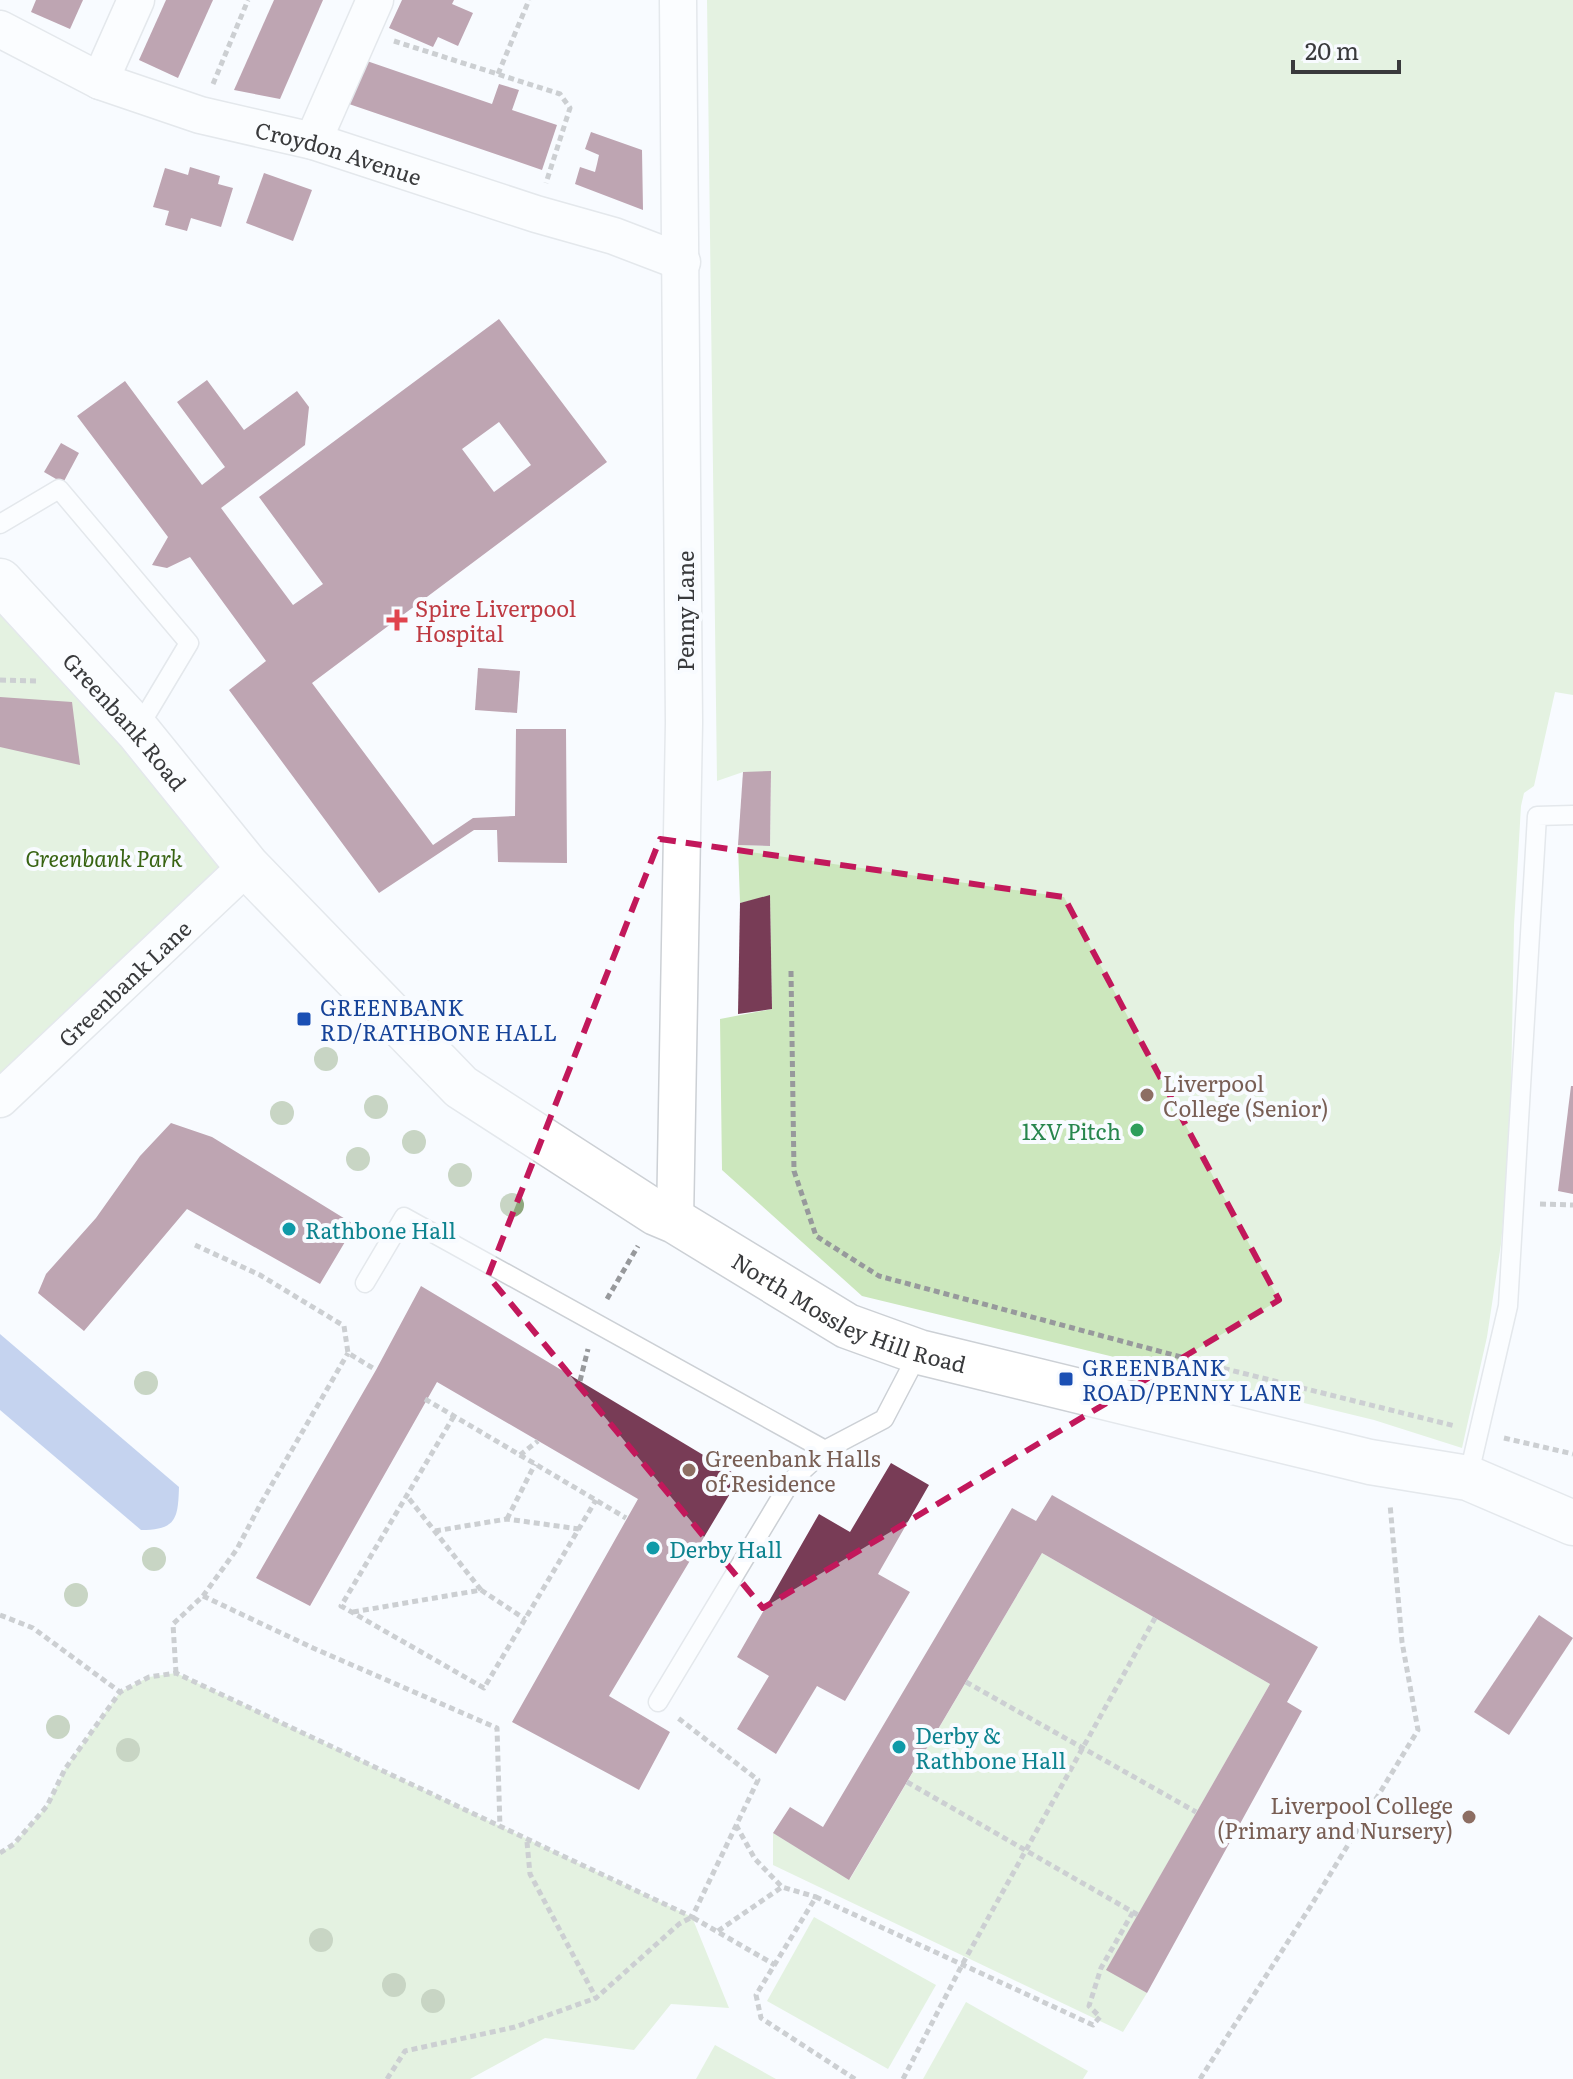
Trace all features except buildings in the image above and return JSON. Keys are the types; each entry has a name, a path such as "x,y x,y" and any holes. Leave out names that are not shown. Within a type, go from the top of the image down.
{"street":[{"path":"100,81 136,0"},
{"name":"Penny Lane","path":"665,1217 684,723 678,0"},
{"path":"313,141 368,15"},
{"name":"Croydon Avenue","path":"0,29 100,81 200,115 313,141 536,214 614,236 682,262"},
{"name":"Greenbank Road","path":"0,581 137,730 247,866"},
{"name":"North Mossley Hill Road","path":"247,866 461,1087 665,1217 847,1326 919,1352 1370,1462 1468,1478 1573,1523"},
{"name":"Greenbank Lane","path":"0,1099 247,866"}],"lane":[{"path":"0,524 59,489 189,643 137,730"},
{"path":"1468,1478 1508,1306 1537,816 1573,815"},
{"path":"365,1283 404,1217 825,1450"},
{"path":"658,1702 791,1481 825,1450 884,1419 919,1352"}],"path":[{"path":"200,115 248,0"},
{"path":"498,74 529,0"},
{"path":"368,15 498,74 560,94 570,108 536,214"},
{"path":"791,971 794,1171 816,1236 879,1276 1222,1368 1465,1428"},
{"path":"580,1381 594,1322 665,1217"},
{"path":"176,1673 173,1624 203,1596 237,1549 348,1353 344,1326 260,1275 195,1245"},
{"path":"348,1353 376,1370"},
{"path":"425,1399 626,1518"},
{"path":"454,1416 341,1606 484,1688 596,1500"},
{"path":"1490,1434 1573,1454"},
{"path":"520,1455 538,1441"},
{"path":"1200,2079 1418,1730 1402,1642 1387,1477 1370,1462"},
{"path":"507,1519 535,1464"},
{"path":"407,1496 481,1590 525,1619"},
{"path":"435,1531 507,1519 579,1529"},
{"path":"352,1612 481,1590"},
{"path":"203,1596 497,1728 500,1828"},
{"path":"0,1615 33,1628 120,1692"},
{"path":"903,2079 962,1965 1155,1618"},
{"path":"0,1853 14,1844 47,1806 65,1769 120,1692 149,1677 176,1673 692,1917 775,1965"},
{"path":"966,1682 1196,1812"},
{"path":"387,2079 405,2051 515,2027 596,1998 679,1924 692,1917 758,1780 658,1702"},
{"path":"736,1825 755,1859 782,1887 816,1897 1093,2025 1100,2017 1089,2006 1101,1968 1135,1913 907,1782"},
{"path":"527,1841 530,1874 596,1998"},
{"path":"718,1931 782,1887"},
{"path":"816,1897 756,1995 761,2018 855,2079"}],"highlighted area":[{"path":"660,839 1064,897 1279,1300 763,1608 488,1276"}],"green space":[{"name":"Liverpool College (Senior)","path":"707,0 1573,0 1573,695 1555,692 1534,786 1524,793 1521,806 1514,925 1510,1146 1501,1244 1487,1337 1462,1448 1374,1420 862,1296 722,1170 720,1019 772,1009 770,896 740,903 738,845 770,846 771,772 743,772 717,781"},
{"name":"Greenbank Park","path":"0,581 247,866 0,1099"},
{"path":"1042,1553 1270,1684 1107,1969 1147,1993 1123,2032 773,1865 773,1833 850,1879"},
{"path":"176,1673 692,1917 729,2008 671,2004 634,2050 545,2038 470,2079 0,2079 0,1853 14,1844 47,1806 65,1769 120,1692 149,1677"},
{"path":"814,1917 936,1985 888,2069 767,2001"},
{"path":"966,2002 1088,2071 1083,2079 923,2079"},
{"path":"715,2045 776,2079 696,2079"}],"water":[{"path":"0,1334 179,1487 176,1515 168,1525 141,1530 0,1410"}],"place":[{"name":"Spire Liverpool Hospital","path":"397,620"},
{"name":"GREENBANK RD/RATHBONE HALL","path":"304,1019"},
{"name":"Liverpool College (Senior)","path":"1147,1095"},
{"name":"1XV Pitch","path":"1137,1130"},
{"name":"Rathbone Hall","path":"289,1229"},
{"name":"GREENBANK ROAD/PENNY LANE","path":"1066,1379"},
{"name":"Greenbank Halls of Residence","path":"689,1470"},
{"name":"Derby Hall","path":"653,1548"},
{"name":"Derby & Rathbone Hall","path":"899,1747"},
{"name":"Liverpool College (Primary and Nursery)","path":"1469,1817"}]}
